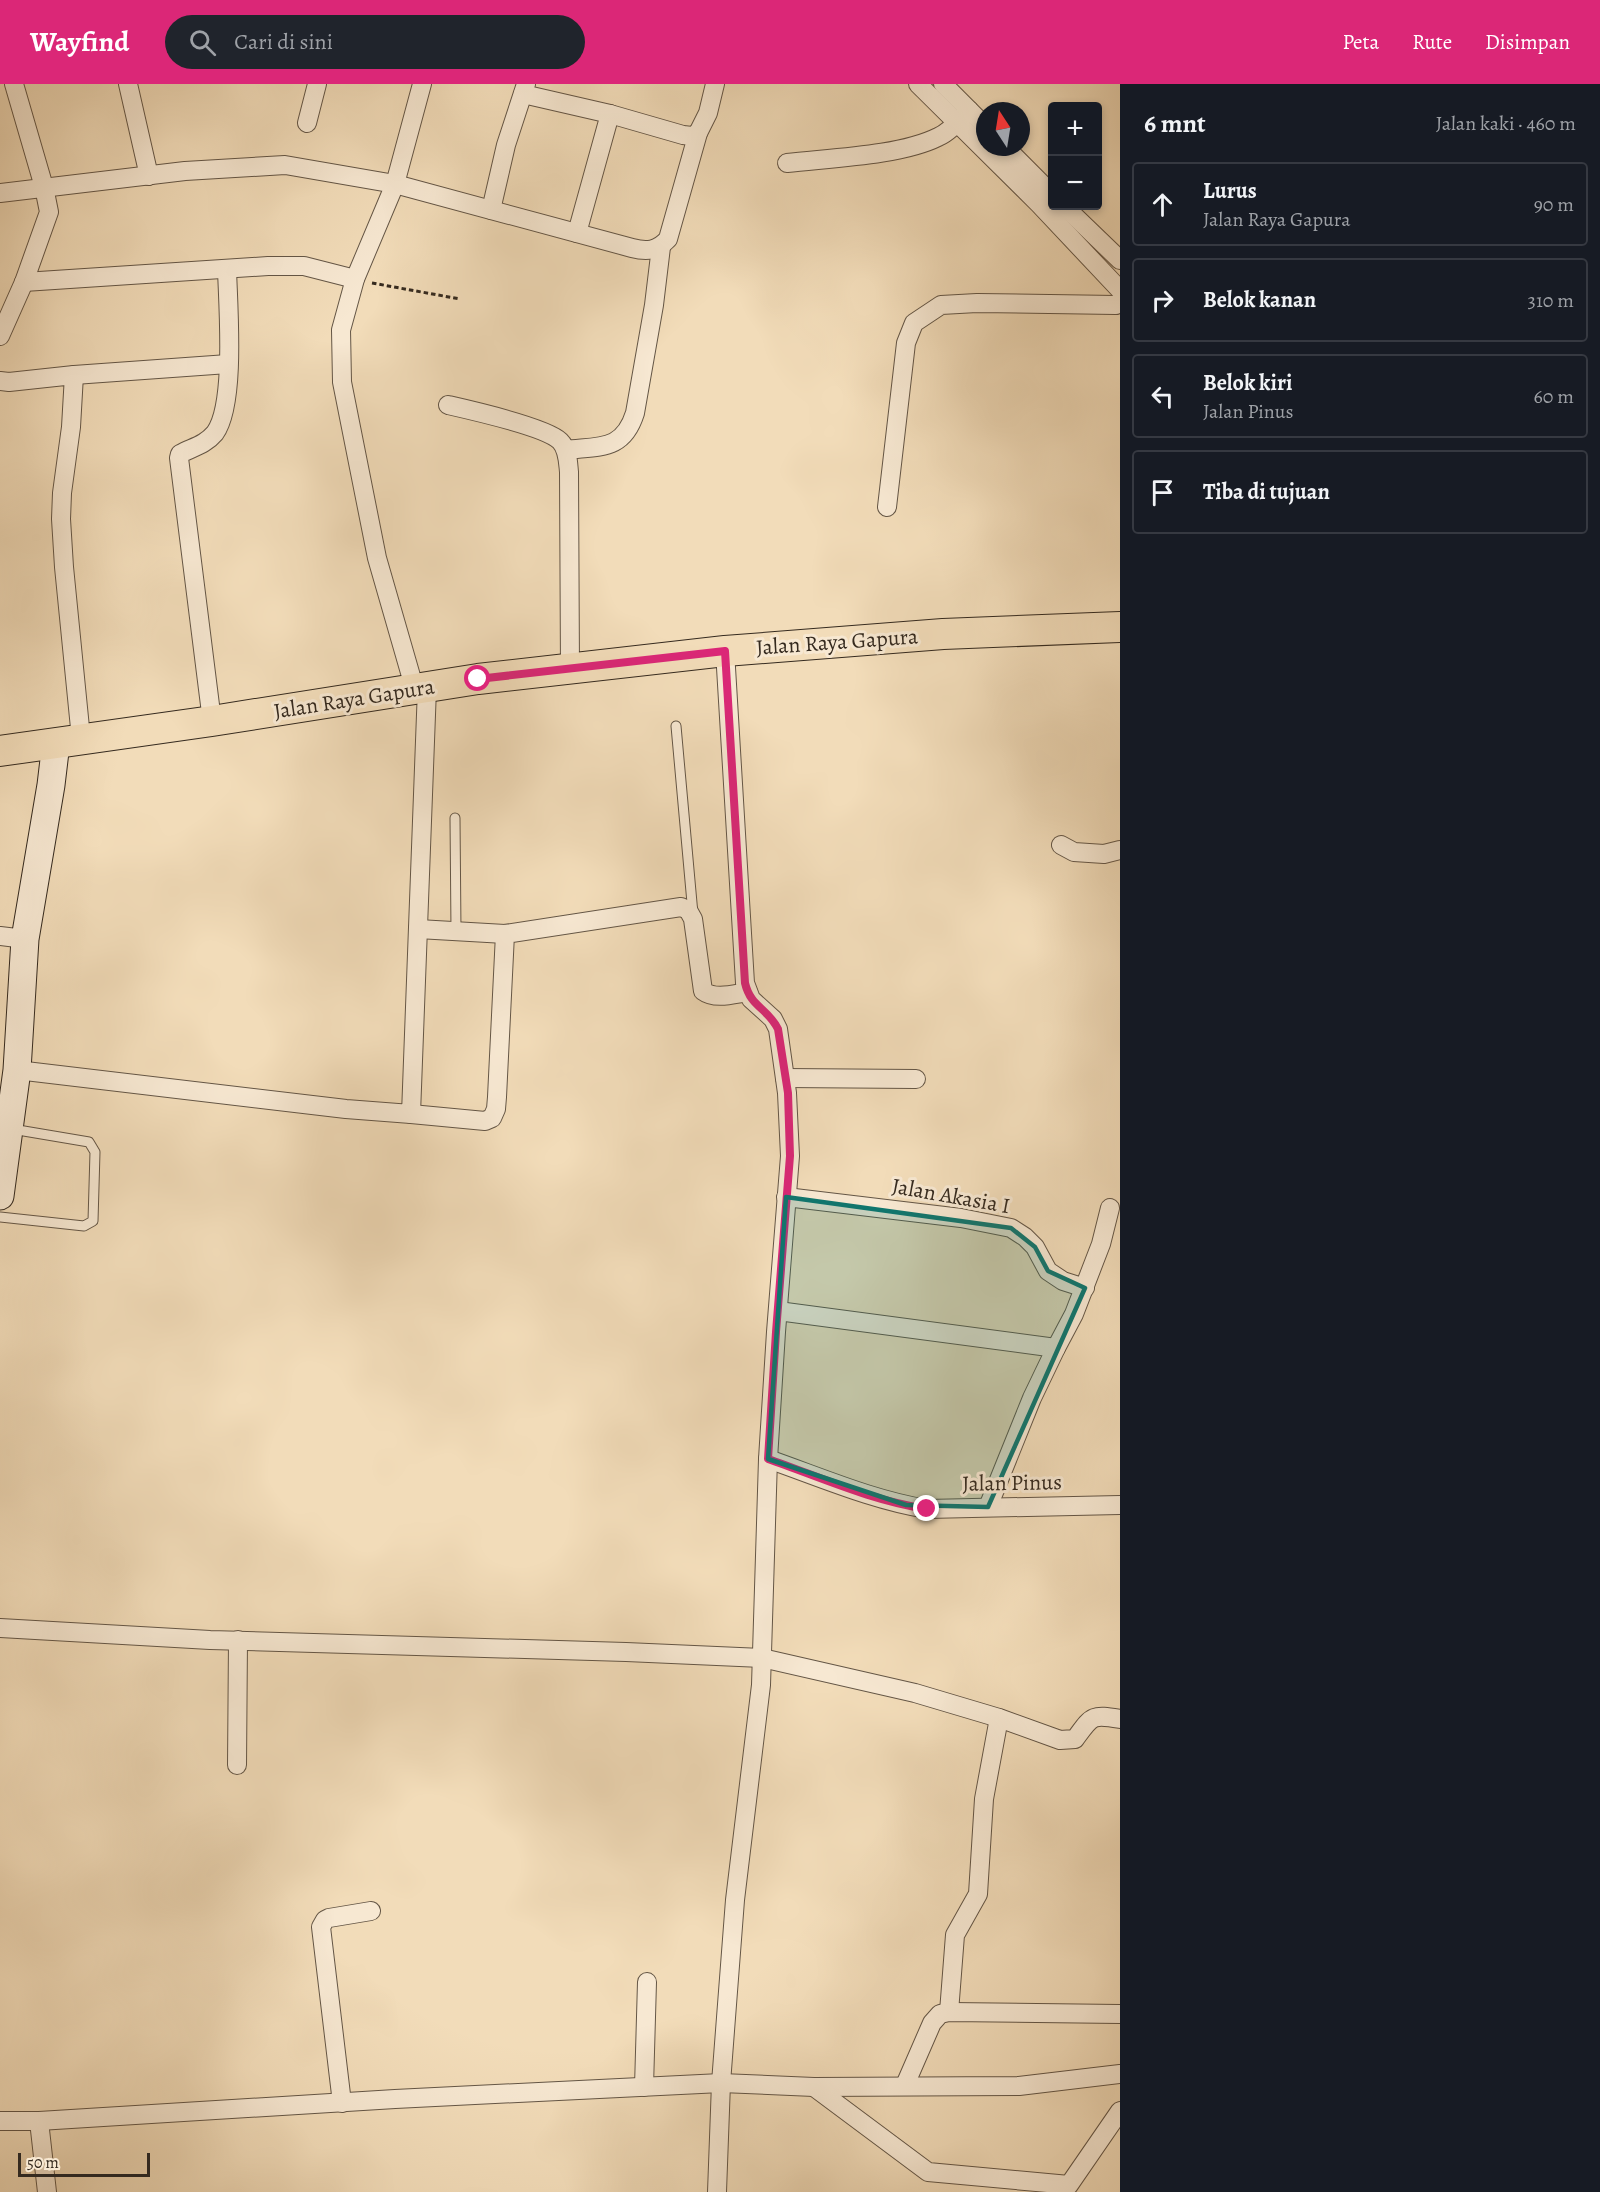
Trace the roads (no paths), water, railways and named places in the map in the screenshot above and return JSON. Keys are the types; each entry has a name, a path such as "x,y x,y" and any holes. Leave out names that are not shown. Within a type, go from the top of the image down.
{"main road":[{"name":"Jalan Raya Gapura","path":"0,751 212,722 478,679 725,651 943,634 1120,627"},
{"path":"0,1196 17,1070 13,937 51,784 68,740"}],"street":[{"path":"0,336 24,282 31,257 49,212 14,84"},
{"path":"128,84 149,176"},
{"path":"307,123 317,84"},
{"path":"411,1114 418,929 421,689 377,558 342,382 341,330 355,279 395,184 422,84"},
{"path":"566,450 607,445 622,439 630,428 635,413 652,316 661,247 668,239 698,133 708,113 715,84"},
{"path":"918,84 963,116 976,122"},
{"path":"944,84 963,116 1039,204 1120,290"},
{"path":"491,210 506,145 524,89 683,135 692,136 698,133"},
{"path":"577,233 610,114"},
{"path":"787,164 886,152 916,145 938,137 963,116"},
{"path":"1014,156 1048,189"},
{"path":"0,192 220,168 285,165 395,184 643,250 661,247"},
{"path":"1068,210 1120,260"},
{"path":"24,282 268,266 304,266 355,279"},
{"path":"212,722 179,458 182,452 205,443 220,423 225,409 228,364 227,269"},
{"path":"887,507 906,343 914,323 941,304 1116,305 1120,303"},
{"path":"0,381 228,364"},
{"path":"68,740 61,519 75,375"},
{"path":"448,405 499,418 552,436 561,442 566,450 569,472 570,669"},
{"path":"717,2192 735,1900 758,1714 762,1658 768,1459 790,1156 790,1122 778,1029 773,1019 750,999 747,992 725,651"},
{"path":"1061,845 1074,852 1104,854 1120,850"},
{"path":"418,929 505,934 681,907 688,910 693,919 703,991 715,996 747,992"},
{"path":"17,1070 346,1109 485,1120 492,1118 496,1109 505,934"},
{"path":"785,1078 916,1079"},
{"name":"Jalan Akasia I","path":"786,1197 961,1218 1011,1228 1035,1247 1048,1271 1063,1281 1085,1288"},
{"path":"988,1507 1032,1398 1085,1288 1101,1244 1110,1208"},
{"path":"778,1311 1056,1348"},
{"name":"Jalan Pinus","path":"768,1459 867,1494 906,1506 927,1509 1120,1505"},
{"path":"0,1628 238,1641 762,1658 915,1694 999,1718 1066,1741 1075,1739 1090,1719 1095,1716 1120,1719"},
{"path":"237,1765 238,1641"},
{"path":"950,2012 955,1935 978,1894 984,1799 999,1718"},
{"path":"342,2103 321,1928 325,1920 329,1918 371,1911"},
{"path":"644,2087 647,1982"},
{"path":"905,2085 938,2016 950,2012 1120,2013"},
{"path":"0,2121 39,2121 722,2083 814,2087 1019,2086 1120,2074"},
{"path":"814,2087 928,2172 1069,2185 1120,2111"},
{"path":"39,2121 47,2192"}],"lane":[{"path":"676,726 693,919"},
{"path":"455,818 456,931"},
{"path":"0,1217 84,1226 93,1221 95,1152 89,1142 9,1129"}]}
